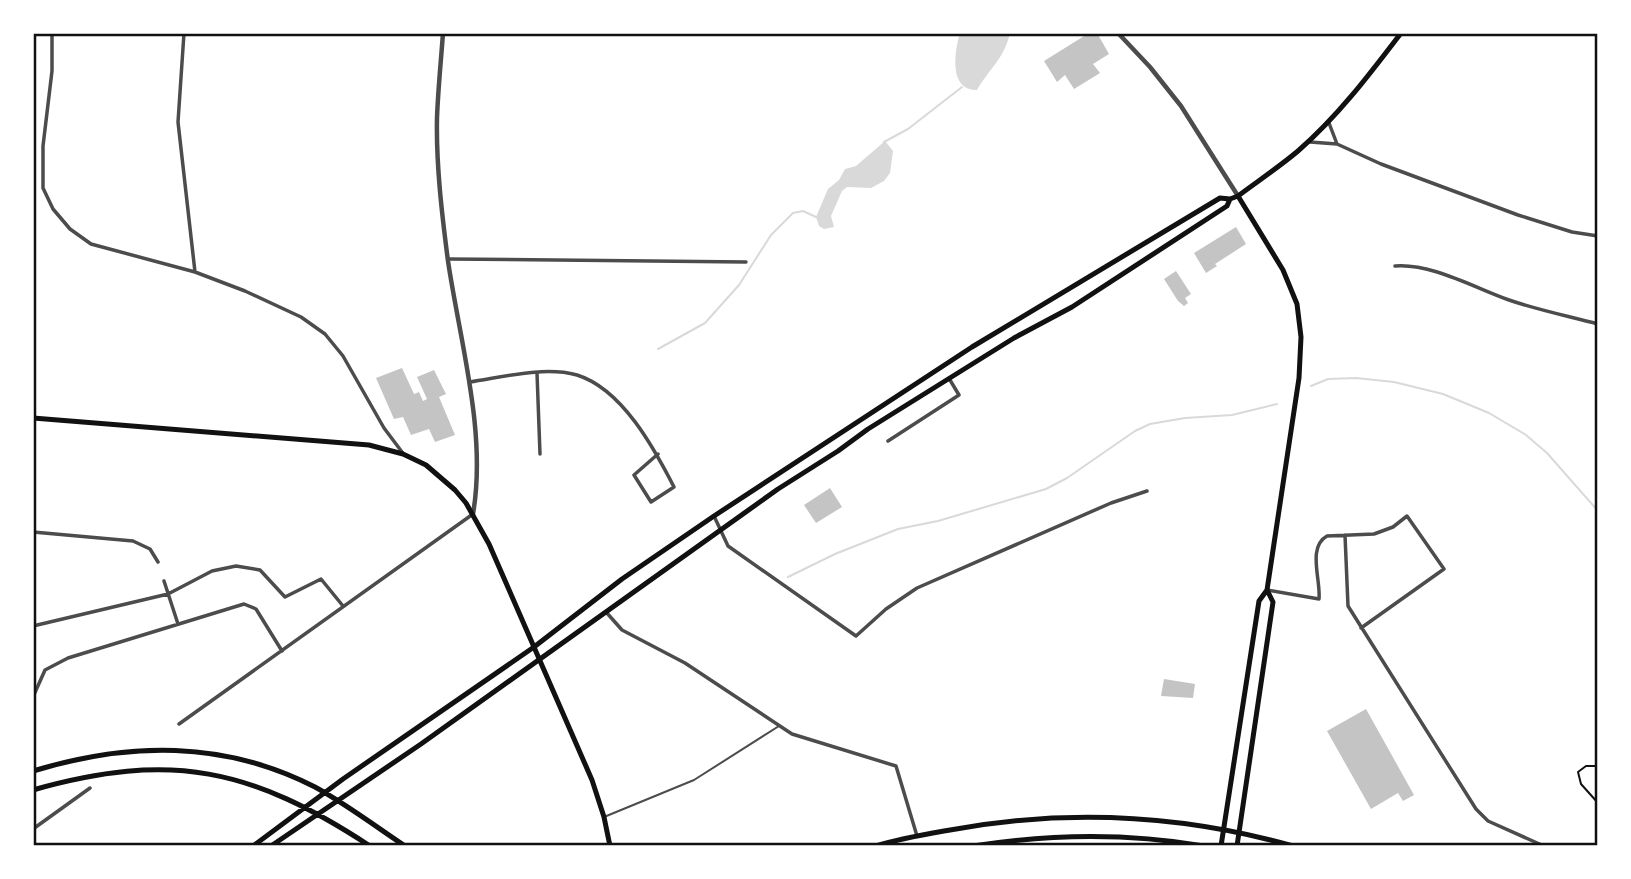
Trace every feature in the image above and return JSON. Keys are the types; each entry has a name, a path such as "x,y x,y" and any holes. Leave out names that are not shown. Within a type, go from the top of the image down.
{"main road":[{"path":"271,846 421,744 719,530 868,429 1014,338 1072,307 1227,206 1230,200 1308,142 1368,76 1401,33"},
{"path":"1221,846 1259,601 1267,590 1299,378 1301,337 1297,304 1283,270 1238,196"},
{"path":"253,846 343,779 534,647 622,579 714,516 972,347 1220,198 1230,200"},
{"path":"33,418 369,445 403,454 426,465 461,496 489,544 592,780 610,846"},
{"path":"1237,846 1273,602 1267,590"},
{"path":"33,771 109,752 150,749 192,751 233,758 313,786 405,846"},
{"path":"33,790 99,774 137,769 209,773 258,785 312,810 370,846"},
{"path":"876,846 917,836 1017,820 1068,817 1161,821 1240,832 1293,846"},
{"path":"915,844 917,836"},
{"path":"976,846 1027,839 1083,836 1203,846"}],"street":[{"path":"52,33 52,71 43,146 43,188 53,209 70,229 91,244 195,272 301,317 325,334 343,356 384,428 403,454"},
{"path":"184,33 178,122 195,272"},
{"path":"179,724 473,514 479,473 468,382 448,260 438,148 437,119 443,33"},
{"path":"1118,33 1181,106 1238,196"},
{"path":"1328,121 1337,144"},
{"path":"1308,142 1337,144 1381,164 1518,215 1572,232 1598,236"},
{"path":"448,260 746,262"},
{"path":"1395,266 1407,265 1427,270 1538,309 1598,324"},
{"path":"468,382 537,373 576,375 594,382 630,417 658,454 674,487 651,502 634,475 658,454"},
{"path":"537,373 540,454"},
{"path":"888,441 959,395 950,380"},
{"path":"714,516 728,546 856,636 886,609 917,588 1111,503 1147,491"},
{"path":"1267,590 1319,599 1317,545 1327,536 1384,531 1407,516 1444,569 1361,628"},
{"path":"33,532 133,541 150,549 158,562"},
{"path":"1345,535 1347,600 1361,628 1480,814 1496,825 1544,846"},
{"path":"33,626 168,594 212,571 236,566 260,570 285,597 321,579 343,606"},
{"path":"164,582 178,624"},
{"path":"33,697 45,670 68,658 244,604 256,609 282,651"},
{"path":"606,612 622,630 685,663 792,734 896,766 917,836"},
{"path":"33,829 90,788"}],"lane":[{"path":"604,817 694,780 779,725"}],"path":[{"path":"1598,766 1586,766 1578,772 1581,784 1598,803"}],"shaded area":[{"path":"960,33 1010,33 1000,57 977,90 968,89 958,77 955,60"},
{"path":"885,141 893,151 890,173 884,181 871,188 847,187 842,191 831,216 834,227 824,229 819,226 816,217 828,189 839,180 845,169 856,166"}],"building":[{"path":"1089,33 1097,33 1109,54 1093,64 1100,73 1074,89 1065,75 1057,82 1044,61"},
{"path":"1236,227 1246,244 1206,273 1194,253"},
{"path":"1176,271 1191,294 1185,298 1188,303 1184,306 1164,279"},
{"path":"402,368 414,394 419,392 423,401 427,399 417,377 434,370 446,394 439,397 455,435 435,442 429,429 411,435 403,417 394,419 376,378"},
{"path":"830,488 842,507 816,523 804,505"},
{"path":"1164,679 1195,684 1193,698 1161,696"},
{"path":"1366,709 1414,795 1403,801 1398,793 1371,809 1327,731"}],"waterway":[{"path":"884,142 908,129 962,87"},
{"path":"658,349 705,323 739,285 771,235 793,213 803,211 816,217"},
{"path":"1311,386 1328,379 1356,378 1394,382 1443,394 1489,413 1526,435 1547,453 1598,511"},
{"path":"788,577 835,554 898,529 938,521 1046,489 1150,424 1185,418 1232,415 1277,404"}]}
